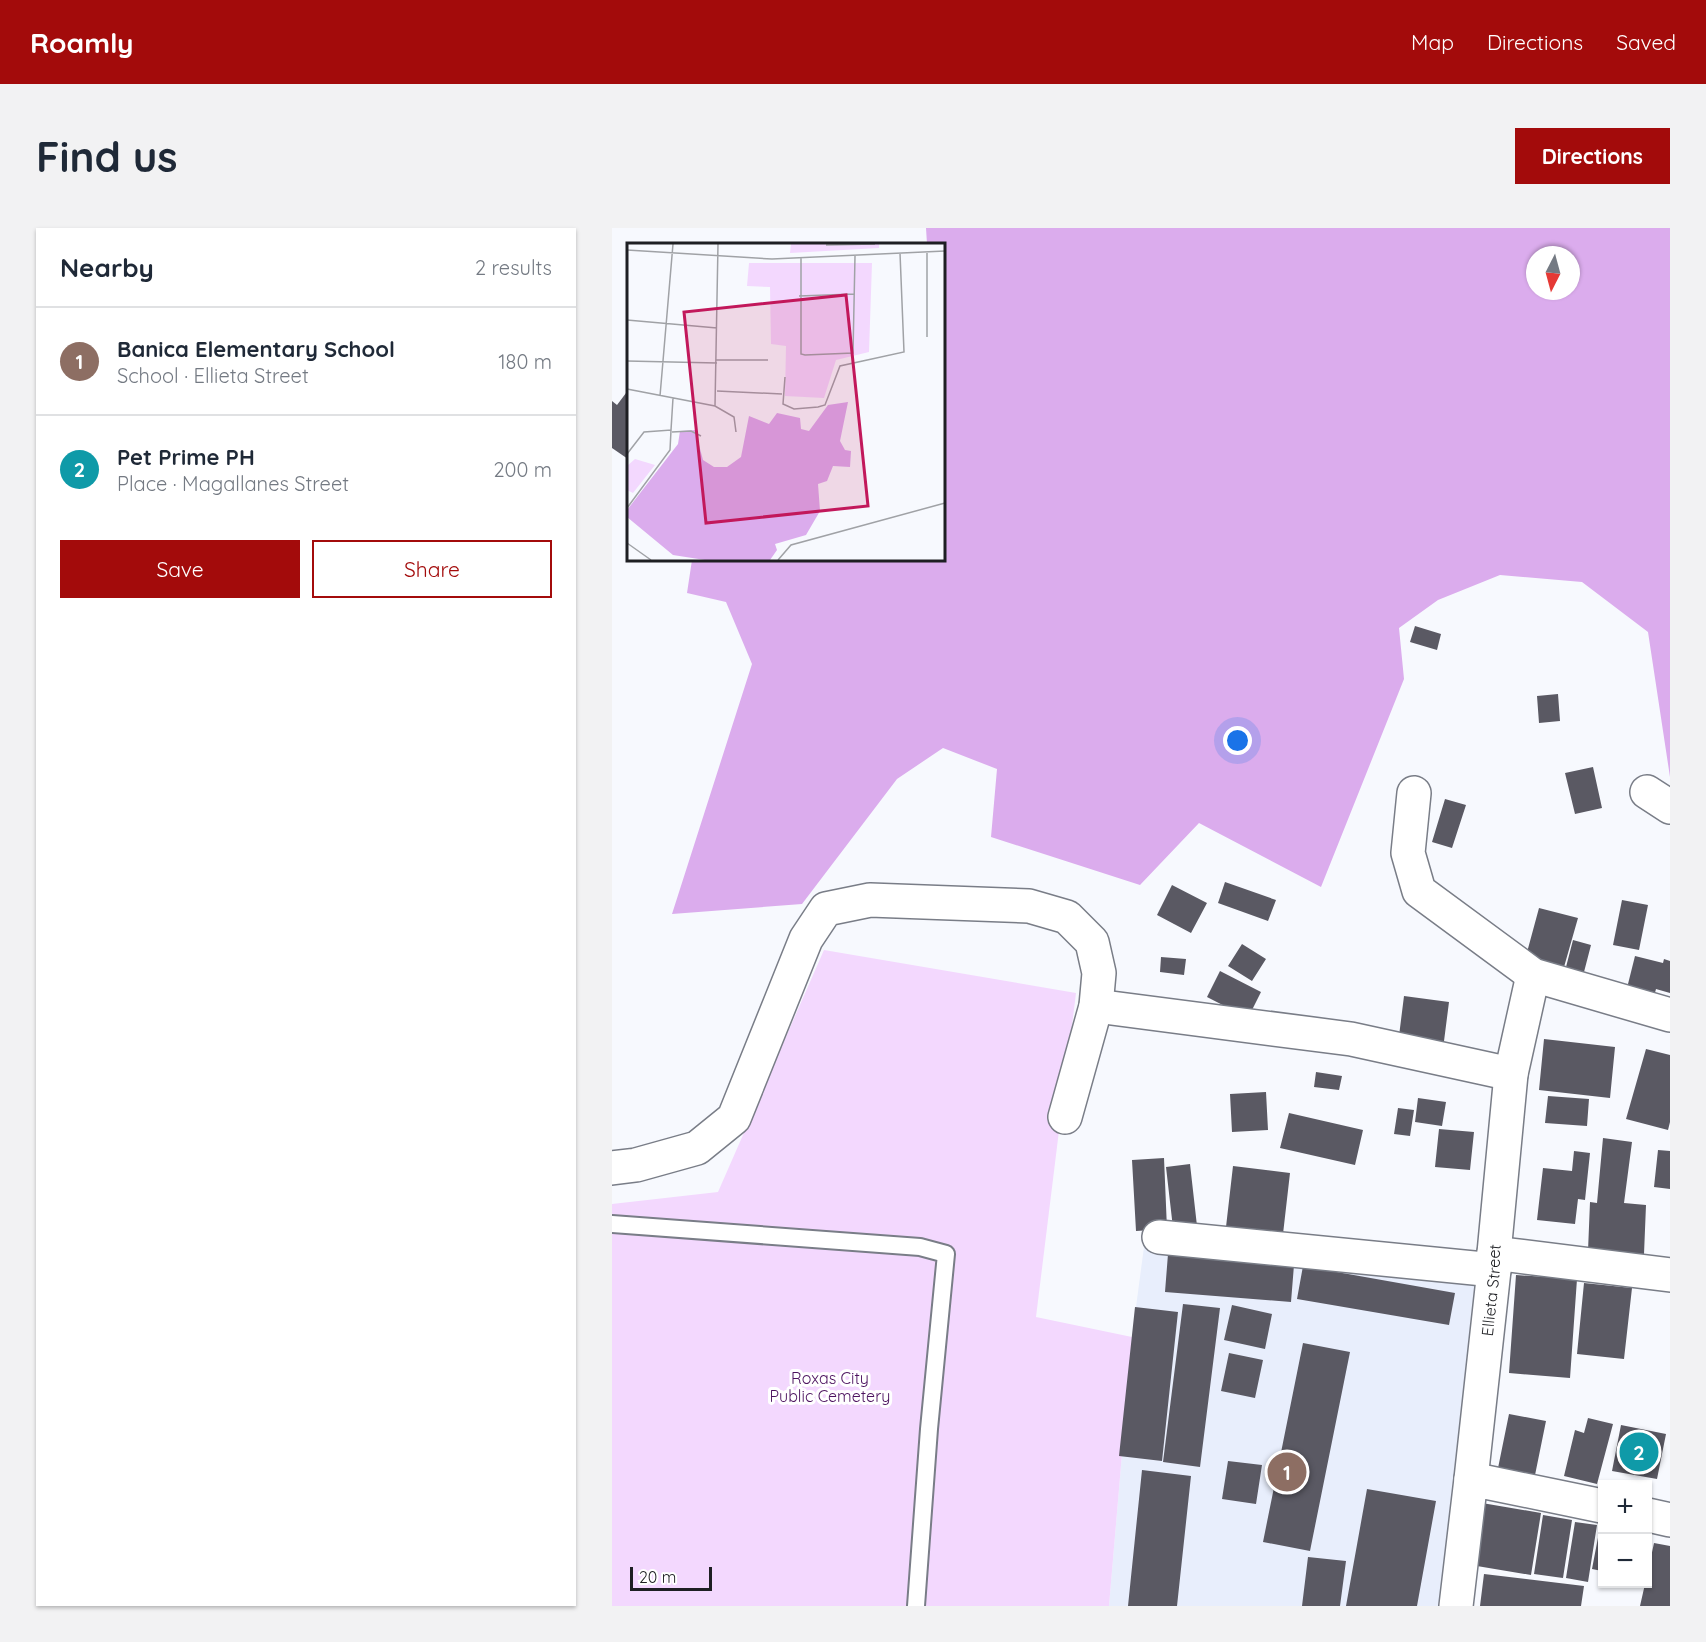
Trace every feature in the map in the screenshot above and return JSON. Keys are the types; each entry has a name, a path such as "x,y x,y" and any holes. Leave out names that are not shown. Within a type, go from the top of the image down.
{"street":[{"path":"1414,793 1408,853 1419,891 1533,975 1670,1015"},
{"path":"612,1168 636,1165 697,1148 734,1118 806,939 826,909 870,900 1029,906 1067,917 1092,942 1099,973 1096,1006 1065,1117"},
{"name":"Ellieta Street","path":"1456,1606 1494,1262 1511,1074 1533,975"},
{"path":"1096,1006 1351,1039 1511,1074"},
{"path":"1159,1237 1670,1275"},
{"path":"1470,1479 1598,1505"},
{"path":"1652,1516 1670,1520"}],"lane":[{"path":"612,1224 920,1247 946,1254 929,1429 916,1606"}],"shaded area":[{"path":"926,228 1670,228 1670,777 1648,632 1582,582 1500,575 1438,600 1399,628 1404,679 1321,887 1199,823 1140,885 991,837 997,769 943,748 897,779 802,904 672,914 752,664 726,602 687,593 692,561 945,561 945,243 927,243"},
{"path":"1144,1247 1475,1283 1439,1606 1109,1606 1132,1337"}],"green space":[{"name":"Roxas City Public Cemetery","path":"824,950 1076,993 1036,1317 1132,1337 1109,1606 612,1606 612,1204 718,1192"}],"building":[{"path":"626,393 627,458 612,448 612,401 617,405"},
{"path":"1415,626 1441,634 1437,650 1410,642"},
{"path":"1558,694 1560,721 1539,723 1537,696"},
{"path":"1593,767 1602,808 1575,814 1565,773"},
{"path":"1445,799 1466,805 1452,848 1432,842"},
{"path":"1225,882 1276,900 1268,921 1218,903"},
{"path":"1172,885 1207,903 1191,933 1157,915"},
{"path":"1622,900 1648,905 1639,950 1613,945"},
{"path":"1539,908 1578,918 1564,967 1526,956"},
{"path":"1573,940 1591,945 1584,972 1566,967"},
{"path":"1242,944 1266,959 1252,981 1228,966"},
{"path":"1635,956 1663,963 1664,959 1670,961 1670,993 1656,989 1653,1000 1626,992"},
{"path":"1161,957 1186,959 1184,975 1160,972"},
{"path":"1220,971 1261,992 1248,1018 1207,997"},
{"path":"1404,996 1449,1002 1443,1049 1398,1044"},
{"path":"1544,1039 1615,1047 1610,1098 1539,1090"},
{"path":"1646,1049 1670,1055 1668,1130 1626,1119"},
{"path":"1316,1072 1342,1076 1339,1090 1314,1087"},
{"path":"1266,1092 1268,1130 1232,1132 1230,1094"},
{"path":"1548,1096 1589,1099 1587,1126 1545,1123"},
{"path":"1418,1098 1446,1102 1442,1126 1415,1122"},
{"path":"1398,1108 1414,1110 1410,1136 1394,1134"},
{"path":"1289,1113 1363,1130 1355,1165 1280,1148"},
{"path":"1439,1129 1474,1132 1470,1170 1435,1167"},
{"path":"1603,1138 1632,1142 1624,1203 1646,1205 1644,1254 1588,1251 1590,1202 1597,1203"},
{"path":"1658,1150 1670,1151 1670,1189 1654,1187"},
{"path":"1574,1151 1590,1153 1585,1200 1578,1199 1575,1224 1537,1220 1543,1168 1572,1171"},
{"path":"1164,1158 1167,1229 1136,1231 1132,1160"},
{"path":"1190,1164 1197,1226 1173,1228 1166,1167"},
{"path":"1233,1166 1290,1173 1283,1234 1226,1227"},
{"path":"1168,1254 1294,1265 1291,1302 1165,1292"},
{"path":"1303,1266 1455,1293 1449,1325 1297,1299"},
{"path":"1516,1275 1577,1279 1570,1378 1509,1373"},
{"path":"1584,1283 1632,1288 1624,1359 1577,1354"},
{"path":"1183,1304 1220,1308 1200,1467 1163,1462"},
{"path":"1232,1305 1272,1314 1265,1349 1224,1340"},
{"path":"1135,1307 1178,1312 1162,1461 1119,1456"},
{"path":"1303,1343 1350,1352 1310,1551 1263,1542"},
{"path":"1229,1353 1263,1360 1255,1398 1221,1391"},
{"path":"1509,1414 1546,1421 1534,1480 1497,1473"},
{"path":"1588,1418 1613,1424 1597,1484 1564,1476 1575,1430 1584,1433"},
{"path":"1621,1425 1666,1434 1657,1479 1612,1471"},
{"path":"1228,1461 1262,1465 1256,1504 1222,1499"},
{"path":"1142,1470 1191,1476 1177,1606 1128,1606"},
{"path":"1367,1489 1436,1501 1417,1606 1346,1606"},
{"path":"1482,1503 1541,1513 1531,1575 1471,1565"},
{"path":"1543,1515 1572,1520 1563,1578 1534,1574"},
{"path":"1575,1522 1597,1525 1588,1582 1566,1578"},
{"path":"1598,1538 1598,1570 1592,1569"},
{"path":"1654,1543 1670,1546 1670,1606 1640,1606 1644,1588 1652,1588"},
{"path":"1308,1557 1346,1561 1340,1606 1302,1606"},
{"path":"1484,1574 1584,1586 1581,1606 1480,1606"}],"place":[{"name":"Pet Prime PH","path":"1639,1452"},
{"name":"Banica Elementary School","path":"1287,1472"}]}
